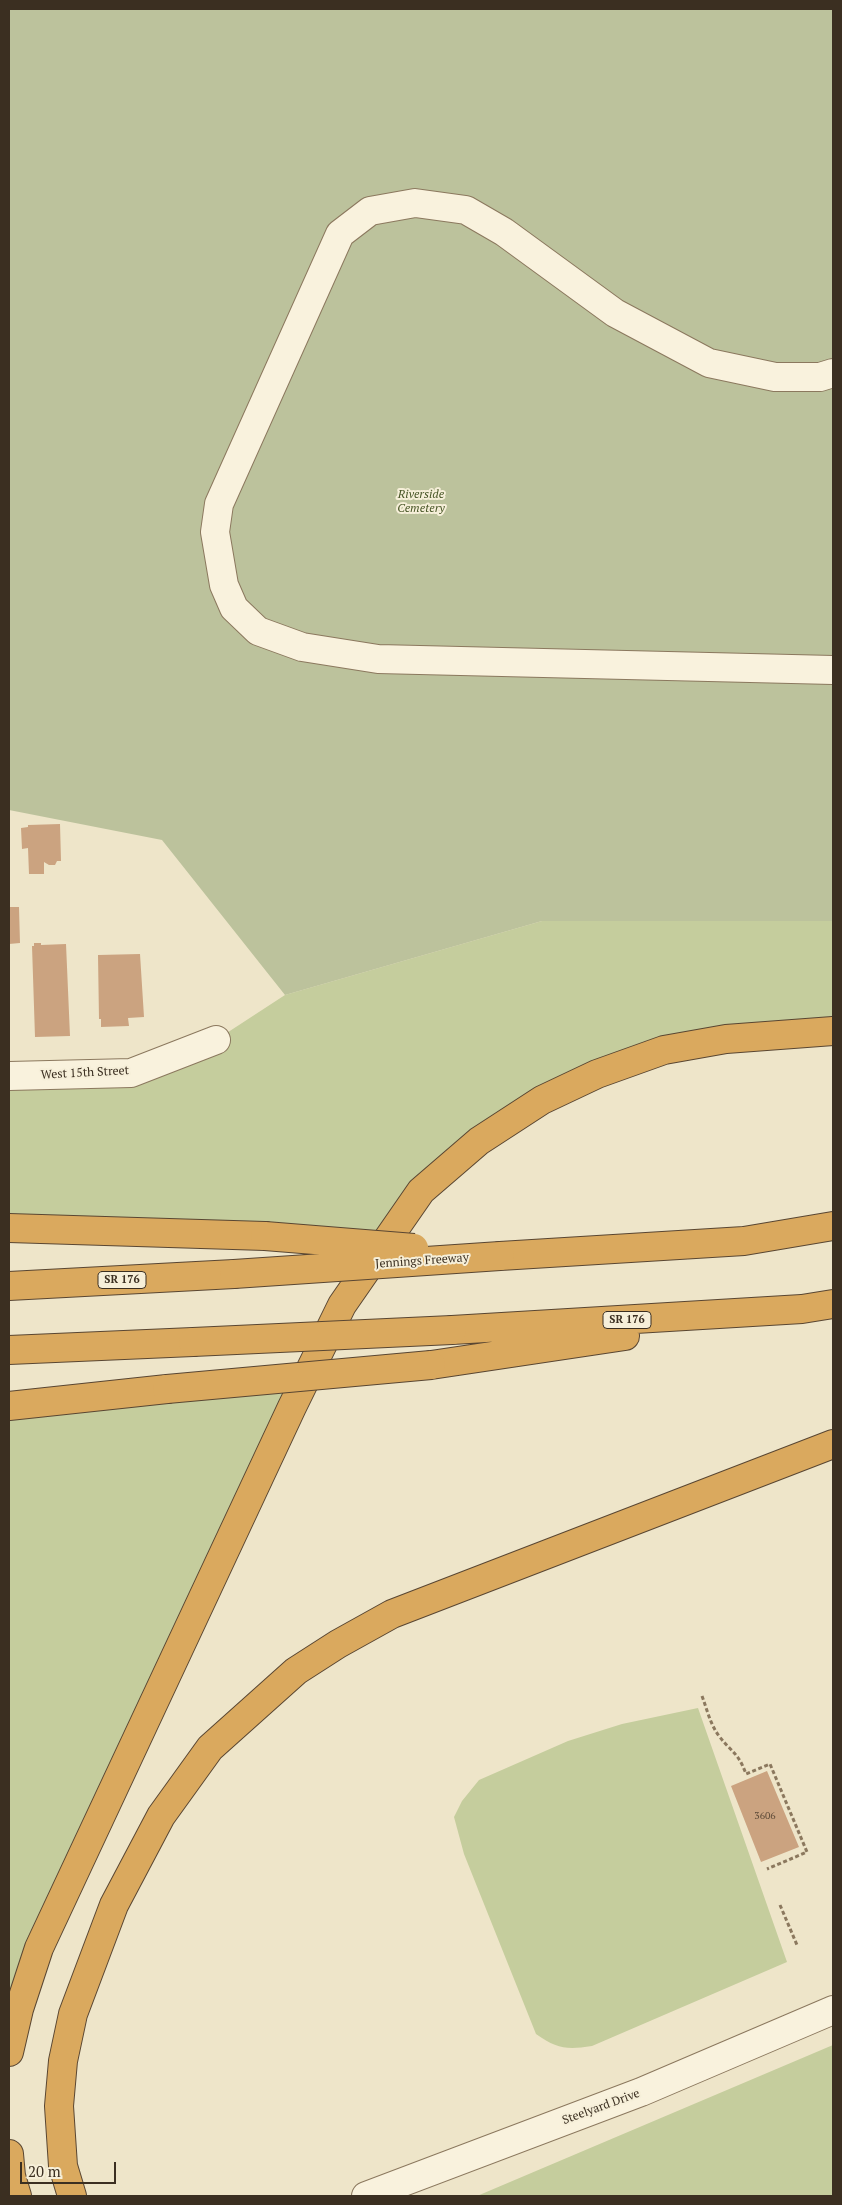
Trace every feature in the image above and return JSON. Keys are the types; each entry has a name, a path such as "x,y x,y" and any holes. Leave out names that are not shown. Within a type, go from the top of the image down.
{"highway":[{"path":"9,2052 19,2009 39,1948 292,1406 342,1304 421,1191 479,1141 542,1100 597,1074 664,1050 726,1039 833,1031"},
{"name":"Jennings Freeway","path":"9,1286 234,1274 744,1240 833,1226"},
{"path":"9,1228 264,1236 500,1256"},
{"name":"SR 176","path":"9,1350 452,1330 802,1309 833,1304"},
{"path":"9,1406 167,1389 431,1365 802,1309"},
{"path":"72,2196 63,2166 59,2106 63,2060 73,2014 114,1905 156,1824 210,1748 296,1671 338,1644 392,1614 833,1444"},
{"path":"9,2154 11,2176 17,2196"}],"street":[{"path":"833,373 820,377 775,377 710,363 615,313 504,232 466,210 415,203 370,211 340,234 219,504 215,532 224,585 234,608 258,631 302,647 378,659 833,670"},
{"name":"West 15th Street","path":"9,1076 132,1073 216,1040"},
{"name":"Steelyard Drive","path":"366,2196 641,2092 833,2010"}],"path":[{"path":"702,1696 713,1726 719,1736 739,1756 746,1774 770,1764 808,1852 767,1869"},
{"path":"780,1905 797,1946"}],"green space":[{"name":"Riverside Cemetery","path":"9,9 833,9 833,921 542,921 285,995 162,840 9,810"},
{"path":"542,921 833,921 833,1031 726,1039 542,1100 364,1244 9,1228 9,1076 131,1073 216,1040 285,995"},
{"path":"305,1379 39,1948 9,2052 9,1406"},
{"path":"698,1708 787,1962 592,2046 569,2048 550,2043 536,2034 464,1854 454,1817 462,1801 479,1780 568,1741 622,1724"},
{"path":"833,2045 833,2196 477,2196"}],"building":[{"path":"60,824 61,861 57,861 55,865 49,865 44,862 44,874 29,874 28,848 22,849 21,828 28,827 28,825"},
{"path":"9,907 19,907 20,943 9,944"},
{"path":"34,943 41,943 41,945 66,944 70,1036 35,1037 32,946 34,946"},
{"path":"140,954 144,1017 128,1018 129,1026 101,1027 101,1019 99,1019 98,955"},
{"path":"767,1771 799,1847 761,1862 731,1786"}]}
